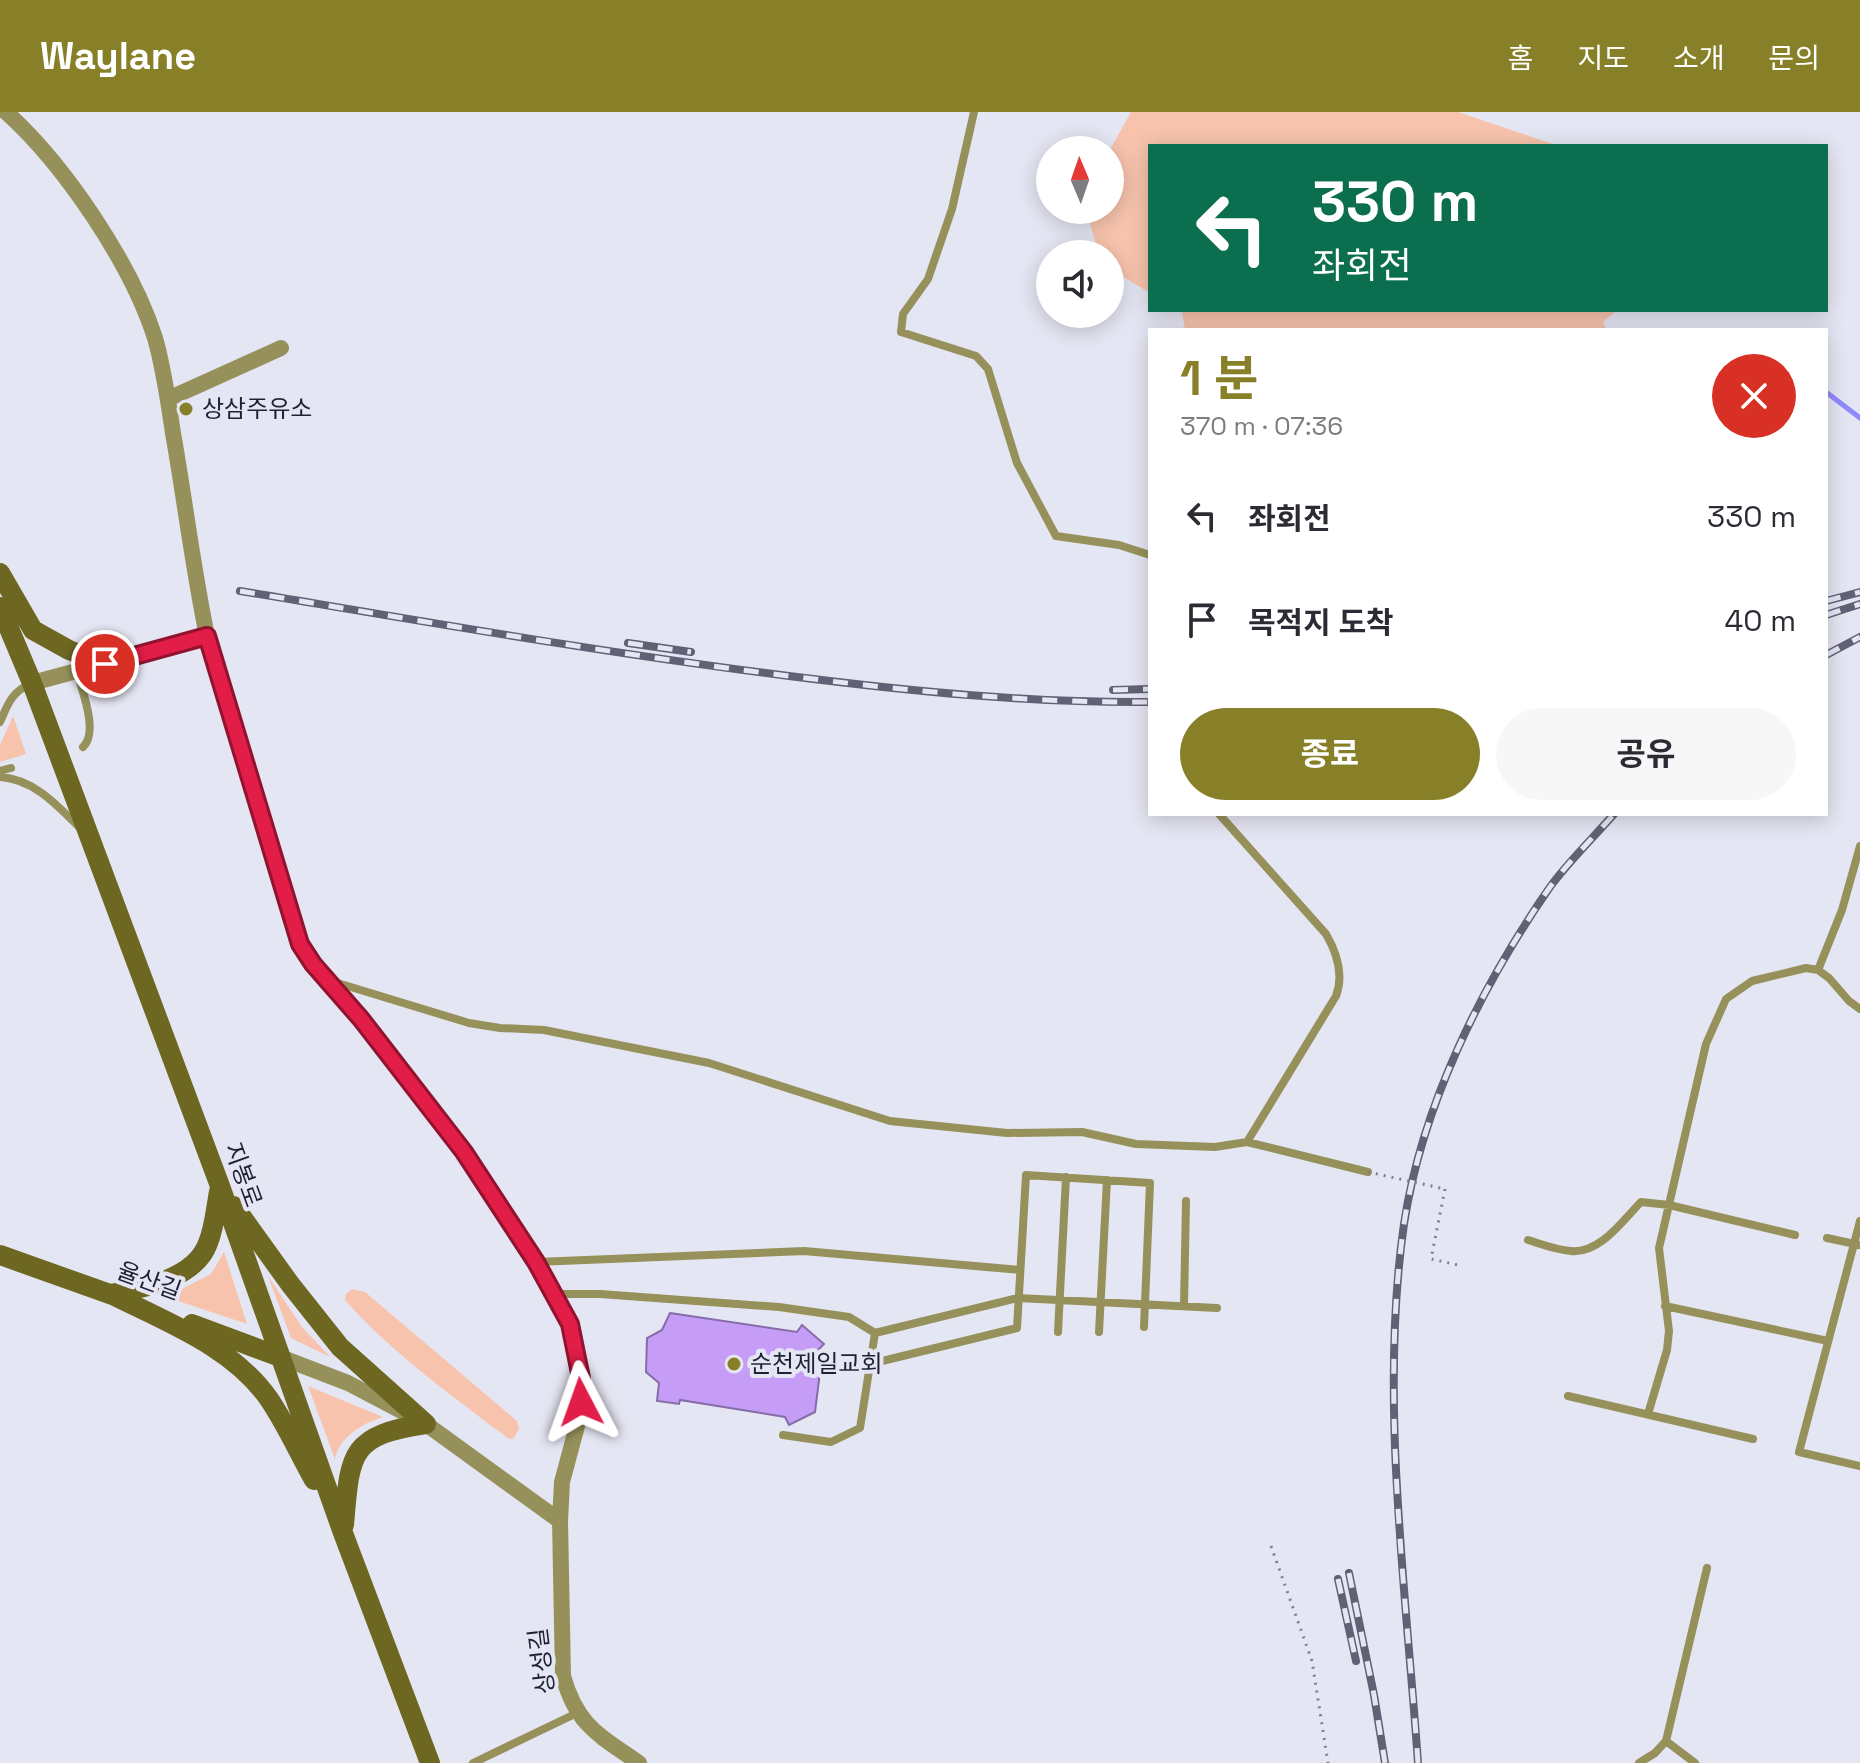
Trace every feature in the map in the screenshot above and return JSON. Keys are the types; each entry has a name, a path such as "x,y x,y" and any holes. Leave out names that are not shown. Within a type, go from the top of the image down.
{"main road":[{"path":"0,573 33,630 69,650 105,664"},
{"name":"지봉로","path":"0,607 32,683 220,1186 343,1533 430,1763"},
{"path":"111,1294 152,1286 176,1275 198,1259 208,1244 220,1186"},
{"path":"220,1186 290,1284 340,1347 426,1424"},
{"name":"율산길","path":"0,1255 280,1357"},
{"path":"111,1294 203,1341 228,1357 251,1378 269,1399 343,1533"},
{"path":"343,1533 352,1460 377,1435 391,1429 426,1424"}],"street":[{"name":"상성길","path":"6,112 36,141 70,183 129,278 155,338 207,636 292,925 305,953 330,980 478,1171 536,1262 570,1324 581,1378 581,1402 562,1482 561,1656 566,1688 577,1713 597,1734 639,1763"},
{"path":"168,399 281,348"},
{"path":"32,683 207,636"},
{"path":"280,1357 348,1383 426,1424 560,1521"}],"lane":[{"path":"974,112 966,136 952,209 928,279 903,314 901,332 976,356 988,369 1017,463 1056,536 1119,545 1148,554"},
{"path":"77,671 91,729 88,742 83,747"},
{"path":"0,722 10,698 20,688 32,683"},
{"path":"0,771 11,768"},
{"path":"0,777 27,783 55,802 88,836"},
{"path":"1221,816 1326,934 1334,948 1340,980 1336,996 1247,1142"},
{"path":"1818,970 1842,910 1860,846"},
{"path":"1648,1414 1667,1350 1669,1331 1659,1248 1706,1044 1726,999 1752,981 1806,968 1818,970 1860,1009"},
{"path":"330,980 469,1023 544,1030 709,1063 890,1121 1007,1133 1082,1132 1136,1144 1215,1147 1247,1142 1368,1172"},
{"path":"870,1364 1017,1328 1026,1175 1150,1183 1144,1327"},
{"path":"1058,1332 1066,1177"},
{"path":"1099,1332 1107,1180"},
{"path":"1184,1306 1186,1201"},
{"path":"1528,1240 1574,1252 1605,1239 1641,1202 1669,1205 1795,1235"},
{"path":"1860,1221 1857,1244 1799,1452 1860,1466"},
{"path":"1827,1238 1857,1244"},
{"path":"536,1262 804,1251 1020,1270"},
{"path":"555,1294 600,1294 779,1307 849,1317 875,1333 1018,1298 1217,1308"},
{"path":"1665,1306 1828,1341"},
{"path":"783,1435 831,1442 860,1428 875,1333"},
{"path":"1568,1396 1753,1439"},
{"path":"1639,1763 1666,1741 1707,1568"},
{"path":"473,1763 577,1713"},
{"path":"1666,1741 1695,1763"}],"path":[{"path":"1368,1172 1445,1189 1431,1259 1458,1265"},
{"path":"1271,1546 1312,1661 1328,1763"}],"shaded area":[{"path":"1131,112 1458,112 1553,144 1148,144 1148,292 1124,277 1124,240 1095,240 1090,224 1124,224 1124,136 1118,136"},
{"path":"1182,312 1615,312 1603,322 1606,328 1185,328"},
{"path":"13,716 26,754 0,762 0,745"},
{"path":"224,1252 247,1324 166,1297 211,1274"},
{"path":"268,1276 302,1327 330,1357 291,1338"},
{"path":"352,1289 365,1292 517,1421 519,1429 514,1438 509,1439 466,1407 363,1320 345,1300"},
{"path":"308,1386 383,1417 353,1432 341,1444 335,1459"}],"building":[{"name":"순천제일교회","path":"670,1313 797,1332 802,1325 824,1344 817,1351 822,1356 815,1412 789,1425 785,1417 680,1400 679,1404 657,1401 659,1383 646,1372 647,1338 662,1330"}],"waterway":[{"path":"1828,394 1860,418"}],"railway":[{"path":"240,591 582,647 834,681 1014,698 1148,702"},
{"path":"1828,600 1860,592"},
{"path":"1828,614 1860,604"},
{"path":"1828,654 1860,637"},
{"path":"628,643 691,652"},
{"path":"1113,690 1148,689"},
{"path":"1418,1763 1394,1424 1397,1289 1404,1224 1413,1179 1440,1091 1501,964 1550,887 1612,816"},
{"path":"1349,1573 1385,1763"},
{"path":"1338,1579 1356,1661"}],"place":[{"name":"상삼주유소","path":"186,409"},
{"name":"순천제일교회","path":"734,1364"}],"route":[{"path":"105,664 207,636 300,944 436,1114 478,1171 536,1262 570,1324 581,1378 581,1402"}]}
